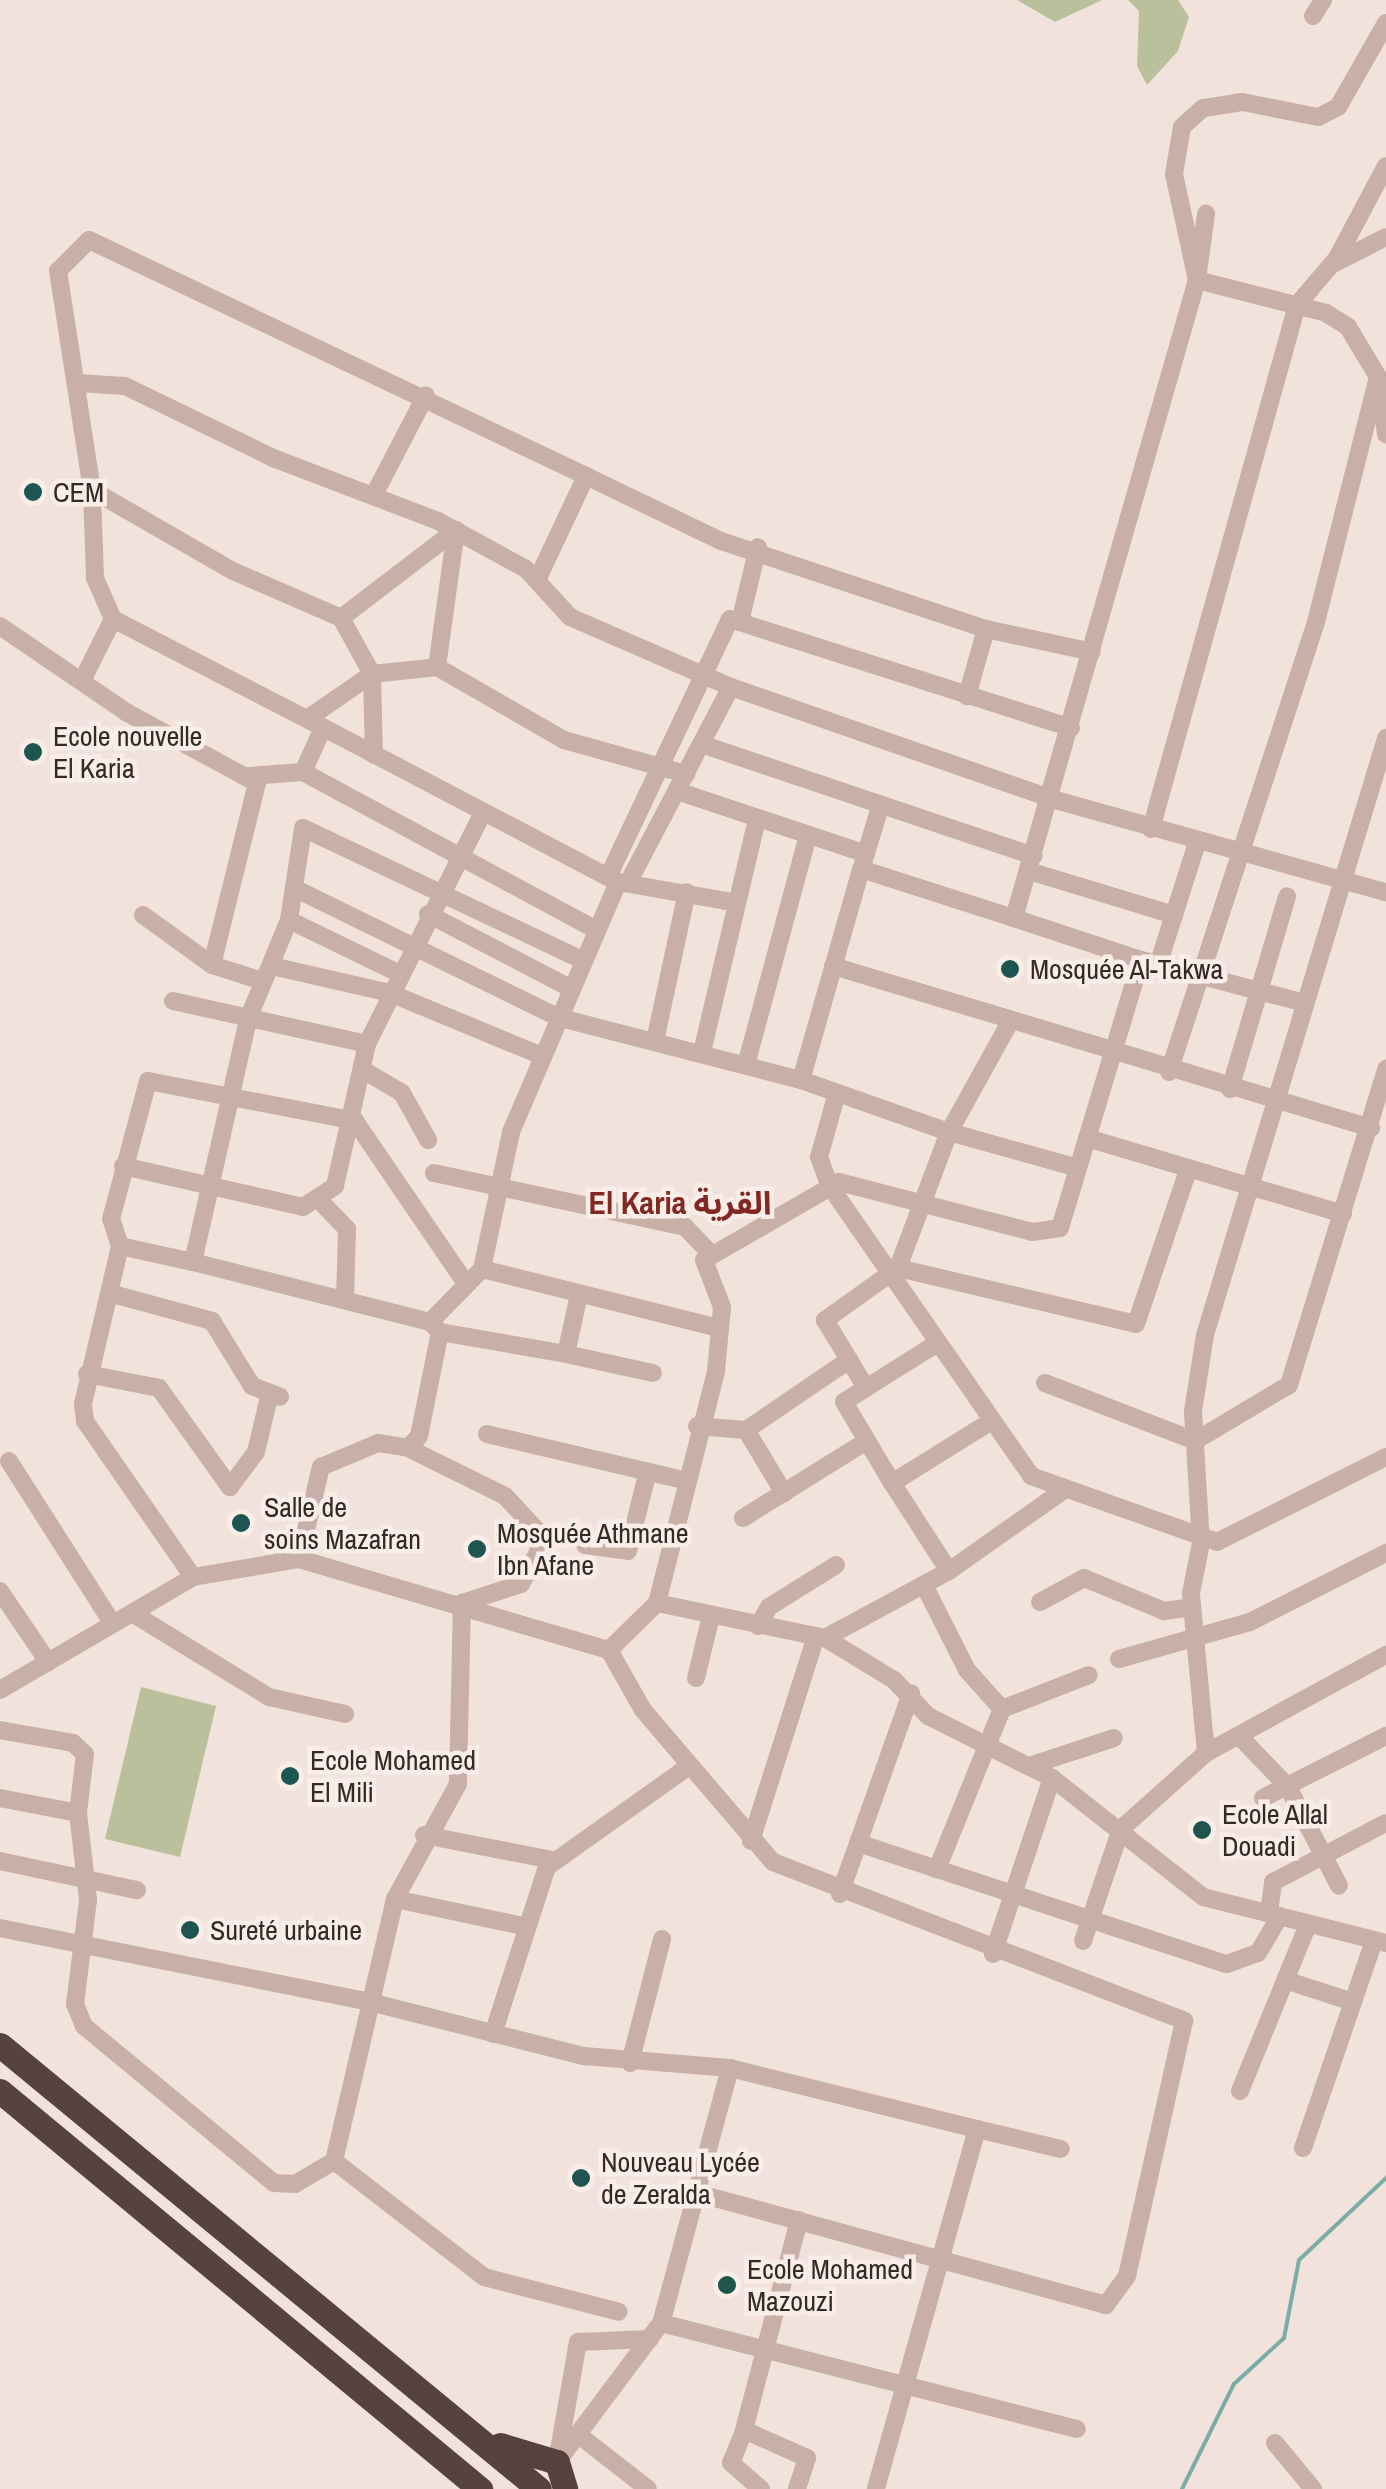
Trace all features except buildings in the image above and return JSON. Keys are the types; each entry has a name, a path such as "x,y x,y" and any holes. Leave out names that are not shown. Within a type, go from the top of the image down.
{"highway":[{"path":"0,2045 540,2489"},
{"path":"0,2092 480,2489"},
{"path":"454,2422 528,2460 557,2462 565,2489"}],"street":[{"path":"1312,16 1323,0"},
{"path":"1197,280 1174,174 1182,127 1203,108 1242,102 1326,114 1386,23"},
{"path":"1151,829 1297,305 1332,265 1386,166"},
{"path":"1014,918 1052,799 1197,280 1206,214"},
{"path":"1332,265 1386,236"},
{"path":"731,902 618,880 113,619 95,578 92,490 58,271 64,256 89,240 426,395 722,541 758,547 986,629 996,624 1092,652"},
{"path":"1197,280 1297,305 1348,327 1378,377 1386,434"},
{"path":"1169,1072 1197,974 1316,622 1378,377"},
{"path":"77,382 126,386 273,458 375,493 456,530 537,580 570,617 731,686 1052,799 1386,892"},
{"path":"375,493 426,395"},
{"path":"537,580 586,476"},
{"path":"92,490 233,570 342,618 372,674 374,754"},
{"path":"342,618 456,530"},
{"path":"437,667 456,530"},
{"path":"740,622 758,547"},
{"path":"84,679 113,619"},
{"path":"408,1448 419,1436 435,1327 465,1282 482,1269 500,1186 540,1055 730,619 1071,728"},
{"path":"0,626 84,679 126,712 249,776 303,772 594,928"},
{"path":"967,696 986,629"},
{"path":"303,772 315,724 372,674 437,667 564,740 663,767 681,783 757,819 863,861 1014,918 1150,962 1305,1003"},
{"path":"618,880 681,783 731,686"},
{"path":"1206,1754 1192,1606 1201,1543 1194,1440 1205,1335 1255,1188 1274,1104 1339,879 1386,738"},
{"path":"702,744 1174,915"},
{"path":"212,965 257,794 249,776"},
{"path":"801,1080 880,807"},
{"path":"345,1299 348,1240 335,1212 335,1186 354,1121 367,1044 396,972 483,812"},
{"path":"702,1052 731,902 757,819"},
{"path":"192,1262 248,1019 262,981 276,967 290,920 302,828 440,888 580,960"},
{"path":"746,1065 808,836"},
{"path":"609,1650 657,1603 697,1426 716,1371 722,1308 704,1260 829,1185 1050,1236 1078,1168 1112,1055 1174,915 1198,840"},
{"path":"294,888 412,942 557,1016 801,1080 949,1132 1078,1168"},
{"path":"656,1041 687,892"},
{"path":"1230,1089 1256,990 1287,896"},
{"path":"428,914 568,987"},
{"path":"144,915 212,965 262,981"},
{"path":"290,920 396,972"},
{"path":"834,966 1274,1104 1370,1128"},
{"path":"276,967 390,993 540,1055"},
{"path":"173,1001 367,1044"},
{"path":"866,1388 825,1320 894,1271 949,1132 1010,1022"},
{"path":"362,1070 402,1093 428,1140"},
{"path":"1194,1440 1289,1385 1386,1070"},
{"path":"192,1576 85,1421 87,1374 120,1246 111,1218 148,1081 165,1091 232,1095 354,1121 465,1282"},
{"path":"837,1093 819,1157 829,1185 894,1271 936,1344 1031,1476 1061,1492 1201,1543 1386,1457"},
{"path":"1087,1138 1343,1214"},
{"path":"123,1166 303,1207 335,1186"},
{"path":"894,1271 1136,1324 1188,1170"},
{"path":"434,1173 685,1228 712,1255"},
{"path":"317,1198 335,1212"},
{"path":"120,1246 345,1299 435,1327 654,1373"},
{"path":"482,1269 578,1299 718,1328"},
{"path":"87,1374 159,1388 230,1487 256,1452 275,1395 238,1368 212,1322 109,1292"},
{"path":"566,1354 578,1299"},
{"path":"936,1344 844,1402 865,1442 949,1571"},
{"path":"697,1426 746,1430 848,1360"},
{"path":"1045,1383 1194,1440"},
{"path":"892,1483 990,1422"},
{"path":"746,1430 784,1493"},
{"path":"487,1434 687,1481"},
{"path":"743,1518 865,1442"},
{"path":"299,1559 321,1467 378,1443 408,1448 505,1496 545,1539 521,1584 462,1604"},
{"path":"8,1461 113,1624"},
{"path":"584,1546 628,1552 648,1471"},
{"path":"751,1841 821,1637 949,1571 1061,1492"},
{"path":"1120,1659 1195,1640 1386,1553"},
{"path":"0,1690 192,1576 299,1559 462,1604 609,1650 689,1766 751,1841 840,1894 993,1954 1184,2021 1128,2276 1106,2305 942,2257 696,2193"},
{"path":"758,1626 769,1606 836,1565"},
{"path":"1040,1602 1084,1578 1164,1611 1192,1606"},
{"path":"924,1586 967,1670 1002,1708"},
{"path":"0,1592 48,1662"},
{"path":"657,1603 710,1620 821,1637 910,1694 928,1716 1052,1778 1203,1897 1380,1942 1353,2002 1303,2148"},
{"path":"0,1730 82,1749 78,1814 86,1880 75,2004 84,2026 274,2182 295,2184 334,2161 395,1899 424,1835 458,1784 462,1604"},
{"path":"132,1613 269,1697 345,1714"},
{"path":"696,1678 710,1620"},
{"path":"1083,1941 1121,1830 1206,1754 1386,1655"},
{"path":"937,1869 982,1745 1002,1708 1089,1676"},
{"path":"840,1894 910,1694"},
{"path":"1238,1736 1288,1787 1338,1886"},
{"path":"1263,1798 1386,1736"},
{"path":"1032,1765 1114,1738"},
{"path":"493,2034 523,1926 553,1860 689,1766"},
{"path":"993,1954 1052,1778"},
{"path":"0,1798 78,1814"},
{"path":"858,1843 1227,1964 1258,1953 1274,1914 1273,1882 1323,1852 1386,1822"},
{"path":"424,1835 553,1860"},
{"path":"0,1860 137,1890"},
{"path":"395,1899 523,1926"},
{"path":"1240,2091 1308,1924"},
{"path":"0,1928 370,2002 493,2034 630,2063 730,2068 1062,2149"},
{"path":"630,2063 662,1939"},
{"path":"1285,1980 1353,2002"},
{"path":"557,2462 656,2331 730,2068"},
{"path":"876,2489 910,2388 978,2129"},
{"path":"334,2161 484,2277 620,2312"},
{"path":"757,2488 731,2462 744,2430 799,2220"},
{"path":"557,2462 578,2342 656,2331 765,2350 1077,2429"},
{"path":"744,2430 807,2458 797,2489"},
{"path":"580,2436 648,2489"},
{"path":"1275,2443 1314,2489"}],"green space":[{"path":"1017,0 1102,0 1055,22"},
{"path":"1128,0 1178,0 1189,17 1178,51 1147,85 1137,66 1139,11"},
{"path":"141,1687 216,1706 180,1857 105,1839"}],"waterway":[{"path":"1182,2489 1234,2384 1284,2338 1299,2260 1386,2178"}],"place":[{"name":"CEM","path":"33,492"},
{"name":"Ecole nouvelle El Karia","path":"33,752"},
{"name":"Mosquée Al-Takwa","path":"1010,969"},
{"name":"Salle de soins Mazafran","path":"241,1523"},
{"name":"Mosquée Athmane Ibn Afane","path":"477,1549"},
{"name":"Ecole Mohamed El Mili","path":"290,1776"},
{"name":"Ecole Allal Douadi","path":"1202,1830"},
{"name":"Sureté urbaine","path":"190,1930"},
{"name":"Nouveau Lycée de Zeralda","path":"581,2178"},
{"name":"Ecole Mohamed Mazouzi","path":"727,2285"}],"district":[{"name":"El Karia القرية","path":"680,1203"}]}
